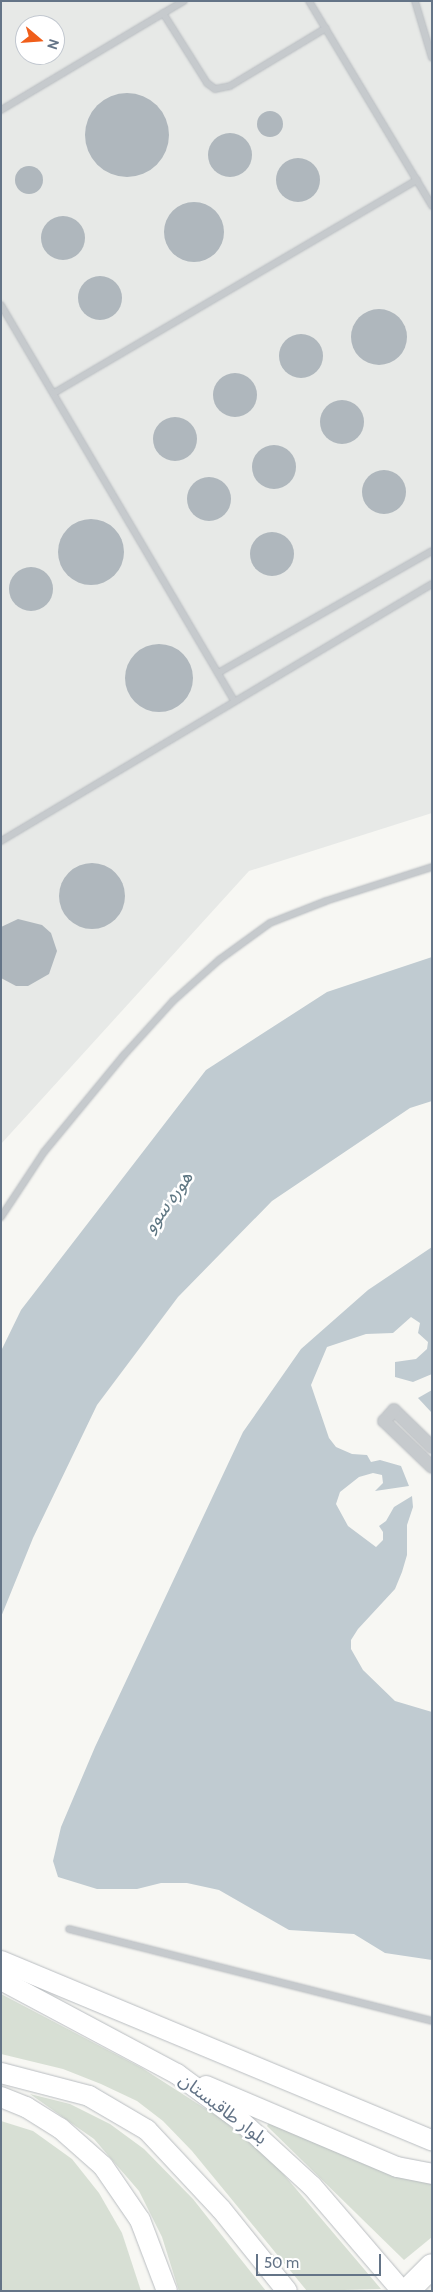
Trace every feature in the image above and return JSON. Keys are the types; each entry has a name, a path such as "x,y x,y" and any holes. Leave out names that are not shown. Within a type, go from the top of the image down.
{"main road":[{"path":"1,1961 432,2140"},
{"name":"بلوار طاقبستان","path":"1,1980 177,2074 271,2145 312,2186 402,2291"},
{"path":"1,2073 89,2096 148,2130 215,2203 287,2291"},
{"path":"177,2074 397,2167 432,2174"},
{"path":"1,2097 26,2107 60,2128 103,2166 140,2220 167,2291"}],"street":[{"path":"432,1447 394,1410 384,1421 432,1466"}],"lane":[{"path":"1,110 184,1"},
{"path":"310,1 432,206"},
{"path":"415,1 432,58"},
{"path":"163,13 207,83 215,89 230,86 326,28"},
{"path":"54,393 417,180"},
{"path":"2,307 234,700"},
{"path":"218,673 432,551"},
{"path":"1,841 234,700 432,584"},
{"path":"1,1217 44,1152 124,1055 173,1001 219,960 270,923 326,901 432,867"},
{"path":"69,1929 432,2021"}],"shaded area":[{"path":"1,1 432,1 432,813 249,871 1,1144"},
{"path":"1,1994 142,2068 223,2120 274,2163 381,2289 307,2291 192,2151 163,2121 137,2101 101,2084 63,2069 1,2054"},
{"path":"30,2094 70,2104 110,2124 144,2149 193,2199 266,2291 179,2291 162,2237 139,2191 94,2139"},
{"path":"271,2119 432,2183 432,2237 404,2260 267,2126"},
{"path":"1,2121 33,2131 72,2159 99,2193 122,2233 141,2291 1,2291"}],"water":[{"name":"هوره سوو","path":"432,957 432,1101 410,1108 272,1201 178,1297 97,1405 33,1538 1,1617 1,1351 21,1310 206,1070 327,992"},
{"path":"432,1247 432,1374 413,1382 395,1377 395,1362 416,1359 427,1349 428,1342 418,1333 420,1323 411,1317 393,1333 366,1334 327,1347 311,1385 329,1438 336,1447 352,1454 367,1455 371,1462 380,1460 401,1466 409,1486 375,1491 383,1483 382,1475 373,1473 359,1477 340,1492 336,1504 348,1526 376,1547 383,1540 383,1532 379,1526 386,1521 394,1507 412,1496 413,1507 407,1525 407,1555 402,1572 395,1589 358,1629 351,1640 351,1649 363,1670 395,1701 432,1712 432,1960 385,1953 354,1934 289,1930 219,1890 187,1883 161,1883 137,1889 97,1889 58,1877 53,1861 61,1827 95,1747 243,1432 301,1349 368,1290"},
{"path":"432,1390 432,1413 418,1398"}],"building":[{"path":"119,93 135,93 151,100 162,111 169,127 166,151 157,165 151,170 135,177 119,177 103,170 92,159 85,143 85,127 92,111 103,100"},
{"path":"270,111 279,115 283,124 279,133 270,137 261,133 257,124 261,115"},
{"path":"230,133 242,137 248,143 252,155 248,167 242,173 230,177 218,173 212,167 208,155 212,143 218,137"},
{"path":"294,158 302,158 314,164 320,180 314,196 302,202 294,202 282,196 276,184 276,176 282,164"},
{"path":"29,166 39,170 43,180 39,190 29,194 19,190 15,180 19,170"},
{"path":"188,202 200,202 216,210 222,220 224,232 222,244 216,254 200,262 188,262 172,254 164,238 164,226 172,210"},
{"path":"63,216 75,220 81,226 85,238 81,250 75,256 63,260 51,256 45,250 41,238 45,226 51,220"},
{"path":"96,276 104,276 116,282 122,298 116,314 104,320 96,320 84,314 78,302 78,294 84,282"},
{"path":"374,309 384,309 399,317 405,326 407,337 405,348 399,357 384,365 374,365 363,360 356,353 351,342 351,332 356,321 363,314"},
{"path":"297,334 305,334 317,340 323,356 317,372 305,378 297,378 285,372 279,360 279,352 285,340"},
{"path":"235,373 247,377 253,383 257,395 253,407 247,413 235,417 223,413 217,407 213,395 217,383 223,377"},
{"path":"342,400 354,404 360,410 364,422 360,434 354,440 342,444 330,440 324,434 320,422 324,410 330,404"},
{"path":"171,417 179,417 191,423 197,439 191,455 179,461 171,461 159,455 153,443 153,435 159,423"},
{"path":"270,445 278,445 290,451 296,467 290,483 278,489 270,489 258,483 252,471 252,463 258,451"},
{"path":"380,470 388,470 400,476 406,492 400,508 388,514 380,514 368,508 362,496 362,488 368,476"},
{"path":"205,477 213,477 225,483 231,499 225,515 213,521 205,521 193,515 187,503 187,495 193,483"},
{"path":"84,519 98,519 110,524 119,533 124,545 122,565 115,576 98,585 84,585 72,580 63,571 58,559 58,545 63,533 72,524"},
{"path":"268,532 276,532 288,538 294,554 288,570 276,576 268,576 256,570 250,558 250,550 256,538"},
{"path":"27,567 35,567 47,573 53,589 47,605 35,611 27,611 15,605 9,593 9,585 15,573"},
{"path":"159,644 172,647 183,654 190,665 193,678 190,691 183,702 172,709 159,712 146,709 135,702 128,691 125,678 128,665 135,654 146,647"},
{"path":"85,863 99,863 111,868 120,877 125,889 123,909 116,920 99,929 85,929 73,924 64,915 59,903 59,889 64,877 73,868"},
{"path":"18,919 42,925 51,933 57,951 49,974 28,986 16,986 1,978 1,927"}]}
